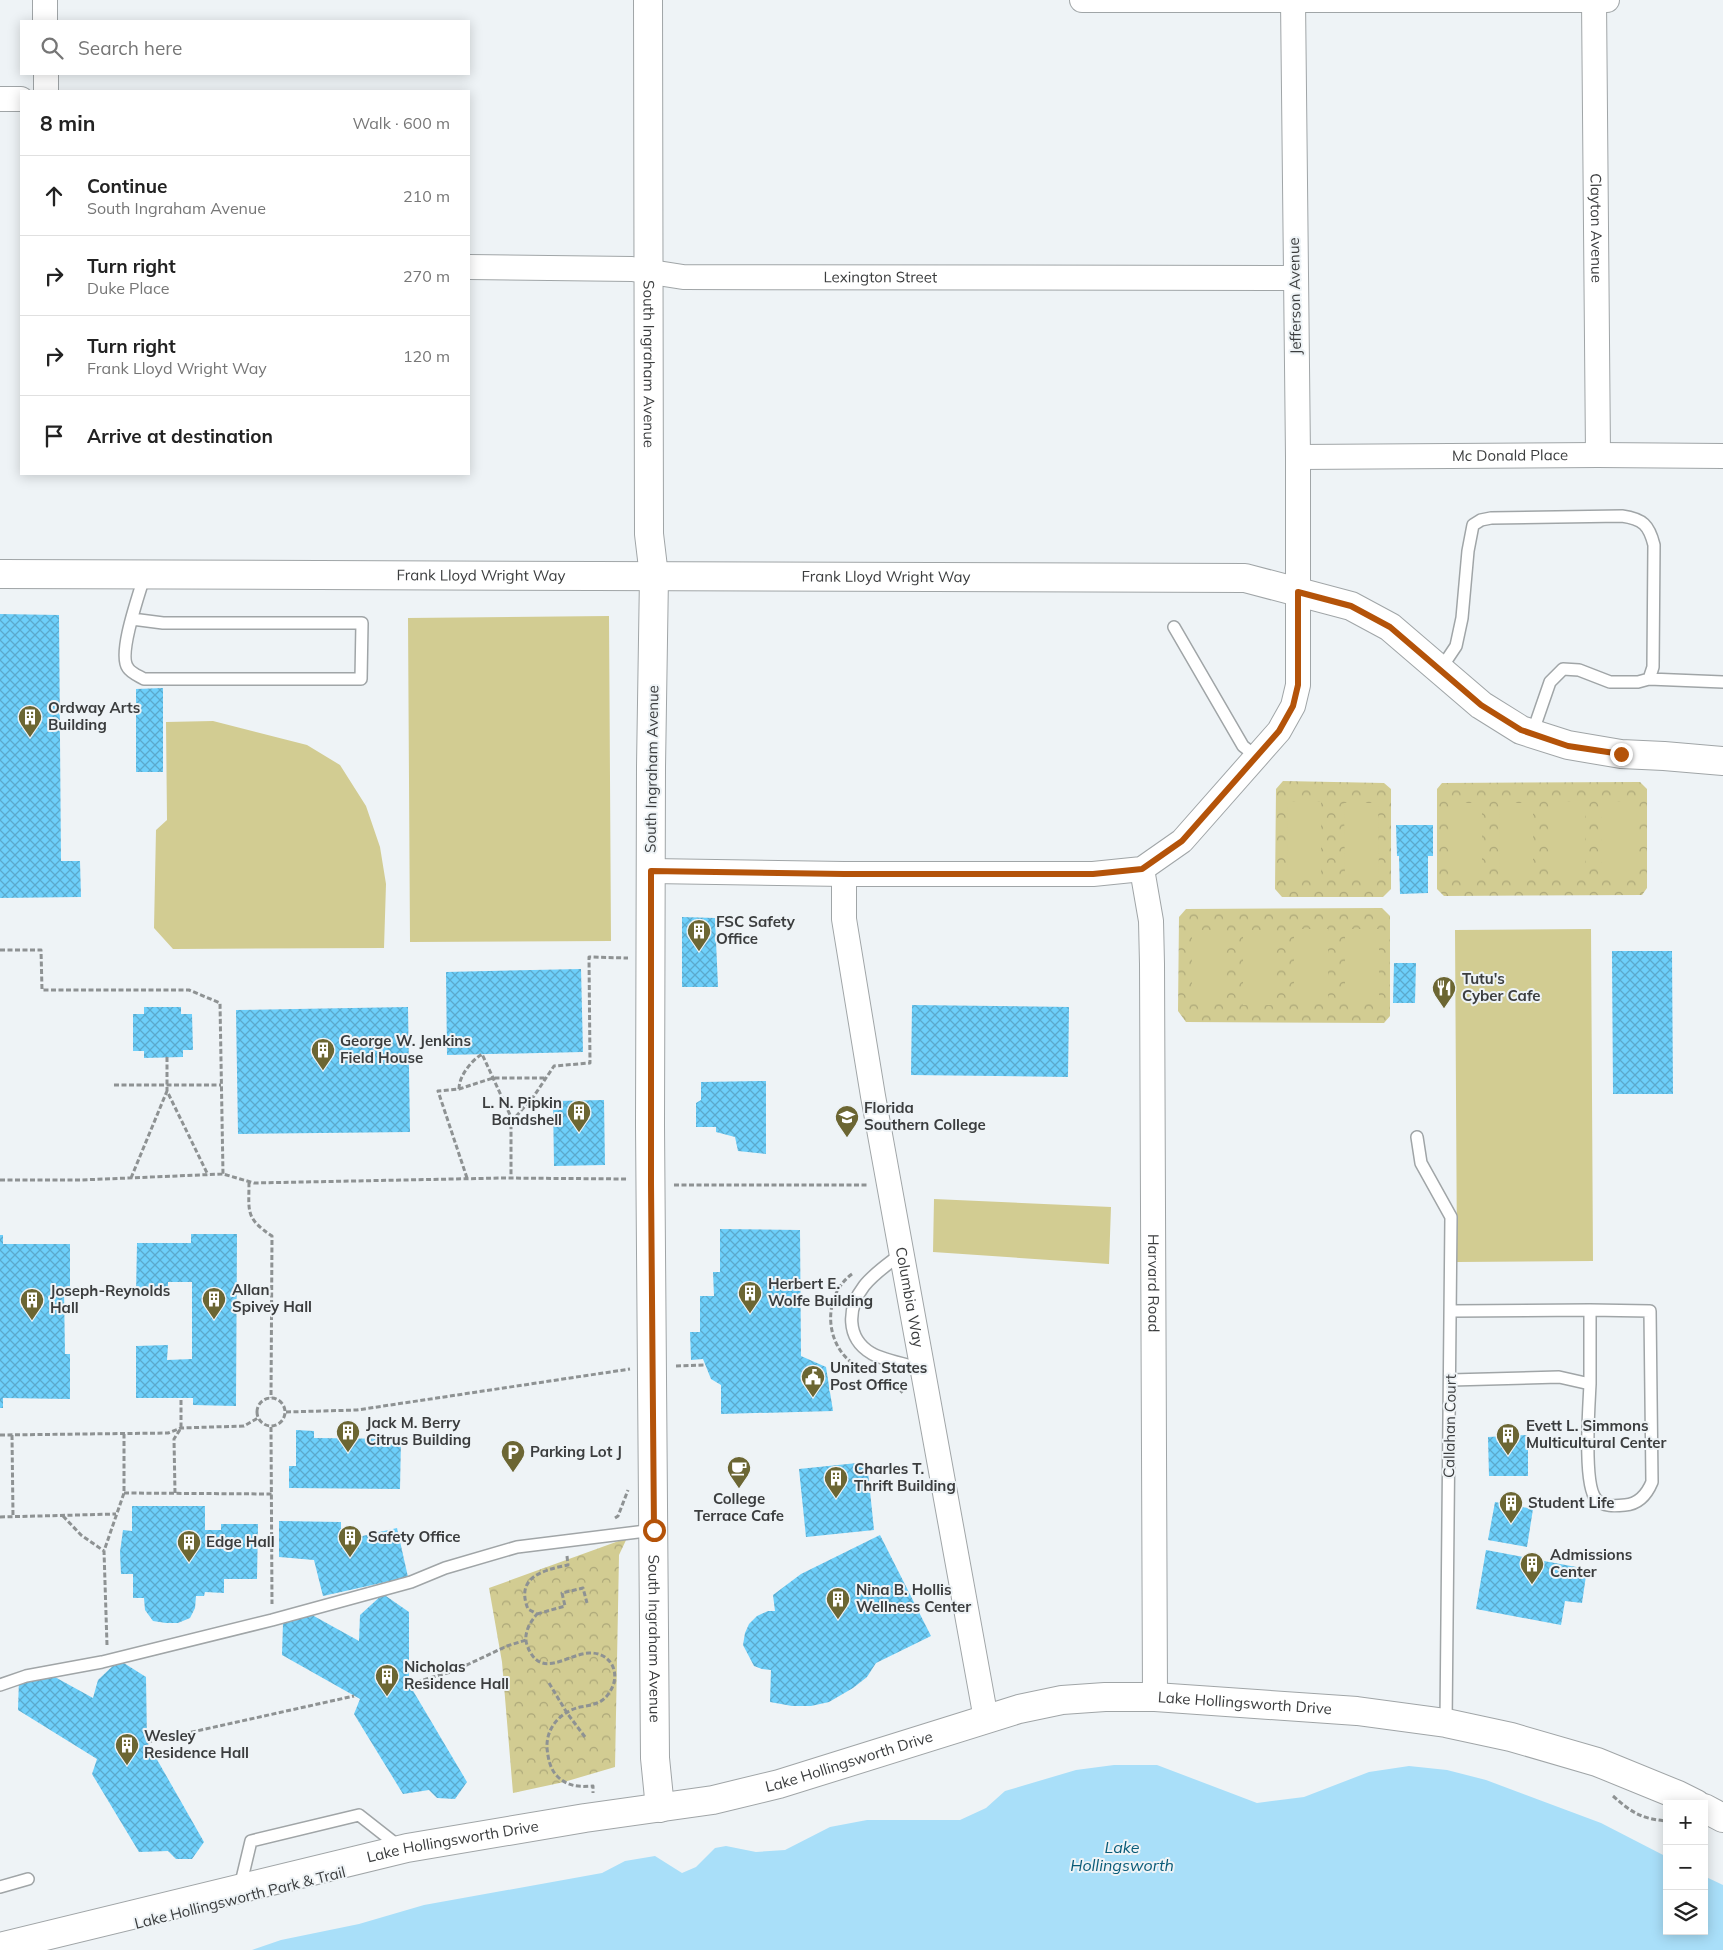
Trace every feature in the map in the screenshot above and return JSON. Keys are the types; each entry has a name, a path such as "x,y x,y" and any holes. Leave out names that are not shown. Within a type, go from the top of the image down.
{"street":[{"path":"45,0 45,20"},
{"name":"South Ingraham Avenue","path":"648,0 649,534 654,576 651,1164 655,1758 660,1808"},
{"path":"1082,0 1598,0"},
{"name":"Jefferson Avenue","path":"1142,869 1182,841 1279,731 1293,706 1298,685 1298,457 1294,278 1293,0"},
{"name":"Clayton Avenue","path":"1598,0 1598,455"},
{"path":"46,75 46,90"},
{"path":"0,99 20,99"},
{"name":"Lexington Street","path":"470,267 632,269 683,277 1294,278"},
{"name":"Mc Donald Place","path":"1298,457 1723,456"},
{"name":"Frank Lloyd Wright Way","path":"0,574 1245,578 1351,606 1390,627 1481,705 1521,730 1568,746 1621,754 1723,761"},
{"path":"651,871 844,874 1093,874 1142,869"},
{"name":"Harvard Road","path":"1142,869 1151,921 1152,964 1155,1697"},
{"name":"Columbia Way","path":"844,874 844,919 986,1719"},
{"name":"Lake Hollingsworth Drive","path":"0,1947 402,1849 490,1833 713,1800 779,1784 1019,1709 1062,1700 1105,1697 1155,1697 1357,1711 1446,1723 1511,1737 1596,1762 1688,1800"},
{"path":"1708,1810 1723,1818"}],"lane":[{"path":"1440,670 1456,646 1462,618 1468,551 1473,525 1481,520 1491,518 1622,516 1637,518 1645,525 1652,534 1654,545 1653,667 1649,680"},
{"path":"132,619 164,623 362,624 361,679 144,680 128,668 123,656 132,619 145,574"},
{"path":"1174,627 1243,746 1257,756"},
{"path":"1532,734 1550,682 1564,669 1579,670 1610,682 1649,680 1723,682"},
{"name":"Callahan Court","path":"1418,1137 1421,1163 1451,1217 1452,1311 1446,1723"},
{"path":"902,1252 864,1286 853,1307 852,1326 857,1342 872,1354 923,1369"},
{"path":"1452,1311 1590,1310 1650,1311 1652,1482 1647,1494 1632,1504 1609,1506 1596,1499 1590,1486 1588,1432 1590,1310"},
{"path":"1451,1380 1559,1377 1590,1384"},
{"path":"0,1685 26,1676 108,1661 272,1620 411,1582 445,1568 517,1547 654,1530"},
{"path":"240,1889 252,1841 359,1815 402,1849"},
{"path":"0,1887 28,1880"}],"path":[{"path":"0,950 41,950 42,990 189,990 220,1003 223,1174"},
{"path":"511,1122 534,1096 554,1066 590,1063 589,957 633,958"},
{"path":"459,1089 459,1083 473,1060 482,1054 511,1117 511,1178"},
{"path":"131,1178 167,1092 166,1057"},
{"path":"467,1178 438,1091 459,1089 493,1078 545,1078"},
{"path":"114,1084 221,1085"},
{"path":"167,1092 209,1175"},
{"path":"0,1180 131,1178 223,1174 249,1182 270,1183 467,1178 633,1179"},
{"path":"249,1182 249,1210 252,1219 258,1227 272,1236 270,1398"},
{"path":"668,1186 867,1185"},
{"path":"670,1366 705,1365"},
{"path":"286,1412 357,1410 633,1369"},
{"path":"174,1493 174,1439 181,1428 181,1398"},
{"path":"270,1398 281,1402 286,1412 282,1422 271,1427 266,1426 256,1413 260,1402 270,1398"},
{"path":"0,1436 168,1433 181,1428 244,1426 258,1418"},
{"path":"271,1427 272,1620"},
{"path":"108,1661 104,1552 124,1493 124,1434"},
{"path":"12,1435 13,1516"},
{"path":"610,1523 618,1516 630,1486"},
{"path":"124,1493 272,1494"},
{"path":"0,1516 116,1514"},
{"path":"63,1515 81,1535 104,1552"},
{"path":"537,1614 528,1609 524,1596 525,1588 532,1577 540,1572 568,1565 564,1542"},
{"path":"587,1603 583,1588 562,1593 565,1606 537,1614 528,1626 526,1640 534,1658 539,1661 548,1664 558,1664 578,1655 597,1654 603,1656 616,1671 614,1686 604,1699 597,1704 578,1708 558,1718 549,1735 547,1755 555,1774 564,1782 580,1787 592,1786 594,1793"},
{"path":"409,1684 454,1671 507,1646 526,1640"},
{"path":"549,1683 584,1737"},
{"path":"147,1742 354,1696"},
{"path":"1605,1792 1613,1796 1632,1812 1650,1819 1663,1821"}],"green space":[{"path":"609,616 611,941 410,942 408,618"},
{"path":"213,721 307,745 340,765 366,806 380,847 386,884 384,948 173,949 154,928 156,830 167,820 166,722"},
{"path":"1283,781 1384,783 1391,789 1391,889 1383,897 1282,897 1275,889 1276,789"},
{"path":"1640,782 1647,789 1647,888 1642,895 1444,896 1437,889 1437,789 1442,783"},
{"path":"1287,802 1321,802 1321,876 1288,876"},
{"path":"1551,802 1585,802 1585,877 1551,877"},
{"path":"1602,802 1636,802 1636,877 1602,877"},
{"path":"1344,803 1378,803 1379,878 1345,878"},
{"path":"1449,803 1482,803 1482,877 1449,877"},
{"path":"1499,803 1533,803 1533,878 1500,878"},
{"path":"1382,908 1390,916 1390,1016 1384,1023 1186,1022 1178,1011 1179,917 1186,909"},
{"path":"1294,929 1328,929 1328,1004 1294,1004"},
{"path":"1345,929 1379,929 1379,1004 1345,1004"},
{"path":"1591,929 1593,1261 1457,1262 1455,930"},
{"path":"1192,930 1225,930 1225,1004 1192,1004"},
{"path":"1243,930 1276,930 1276,1005 1243,1005"},
{"path":"934,1199 1111,1207 1109,1264 933,1252"},
{"path":"627,1538 619,1555 615,1767 564,1782 513,1793 502,1662 489,1588"}],"water":[{"name":"Lake Hollingsworth","path":"1114,1765 1157,1765 1257,1803 1304,1797 1369,1772 1409,1766 1447,1770 1486,1780 1601,1823 1663,1855 1663,1935 1708,1935 1708,1878 1723,1885 1723,1950 252,1950 281,1940 359,1924 424,1905 602,1873 625,1861 655,1856 682,1873 696,1867 715,1848 726,1846 756,1852 785,1850 830,1827 867,1820 960,1820 986,1808 1005,1791 1076,1770"}],"building":[{"name":"Ordway Arts Building","path":"0,614 59,615 61,861 80,861 81,897 0,898"},
{"path":"163,688 163,772 136,772 136,689"},
{"path":"1396,825 1433,825 1433,856 1428,856 1428,893 1400,894"},
{"name":"FSC Safety Office","path":"682,917 715,918 718,987 682,987"},
{"path":"1612,951 1672,951 1673,1094 1613,1094"},
{"path":"1394,963 1416,963 1415,1003 1393,1003"},
{"path":"581,969 583,1052 447,1055 446,972"},
{"path":"912,1005 1069,1007 1068,1077 911,1075"},
{"path":"144,1007 181,1007 181,1014 192,1014 193,1050 183,1050 183,1057 144,1058 144,1051 133,1051 133,1014 144,1014"},
{"name":"George W. Jenkins Field House","path":"408,1007 410,1132 238,1134 236,1010"},
{"path":"766,1081 766,1154 738,1151 735,1137 716,1132 716,1127 696,1127 696,1103 701,1100 701,1082"},
{"name":"L. N. Pipkin Bandshell","path":"604,1100 605,1165 554,1166 553,1101"},
{"name":"Herbert E. Wolfe Building","path":"720,1229 800,1230 801,1356 826,1367 833,1411 721,1414 721,1385 711,1379 703,1359 691,1360 690,1332 700,1332 700,1296 714,1296 713,1272 720,1272"},
{"name":"Allan Spivey Hall","path":"191,1234 237,1234 236,1406 193,1405 193,1398 136,1398 136,1346 168,1345 167,1360 192,1359 192,1282 168,1282 168,1295 136,1295 137,1243 191,1243"},
{"name":"Joseph-Reynolds Hall","path":"0,1235 3,1235 3,1244 70,1244 70,1288 64,1288 65,1354 70,1354 70,1399 3,1398 3,1408 0,1408"},
{"name":"Jack M. Berry Citrus Building","path":"296,1430 314,1431 314,1438 401,1439 400,1489 289,1488 289,1466 296,1466"},
{"name":"Evett L. Simmons Multicultural Center","path":"1528,1435 1528,1476 1489,1476 1488,1437"},
{"name":"Charles T. Thrift Building","path":"867,1462 874,1530 806,1537 799,1469"},
{"name":"Student Life","path":"1495,1502 1533,1509 1527,1547 1488,1540"},
{"name":"Edge Hall","path":"132,1506 205,1506 205,1530 221,1530 221,1524 258,1524 257,1579 224,1579 224,1593 205,1592 204,1596 196,1596 195,1608 190,1618 178,1623 153,1621 145,1610 144,1598 133,1598 133,1574 121,1574 120,1552 123,1530 132,1531"},
{"name":"Safety Office","path":"279,1521 341,1522 341,1541 397,1528 408,1577 323,1596 314,1560 279,1557"},
{"name":"Nina B. Hollis Wellness Center","path":"880,1535 931,1636 876,1663 867,1677 829,1702 811,1706 792,1706 770,1702 771,1670 754,1666 743,1645 749,1624 757,1616 768,1611 775,1611 773,1595 801,1574"},
{"name":"Admissions Center","path":"1486,1550 1587,1569 1582,1603 1565,1601 1561,1625 1476,1609"},
{"name":"Nicholas Residence Hall","path":"383,1594 409,1612 409,1684 467,1782 455,1799 437,1798 429,1790 403,1794 354,1714 360,1699 282,1655 283,1623 312,1615 359,1641 360,1615"},
{"name":"Wesley Residence Hall","path":"119,1660 146,1677 147,1742 204,1842 192,1859 176,1859 168,1851 139,1852 92,1774 97,1759 18,1710 19,1679 53,1676 93,1698 98,1680"}],"place":[{"name":"Ordway Arts Building","path":"30,738"},
{"name":"FSC Safety Office","path":"699,952"},
{"name":"Tutu's Cyber Cafe","path":"1444,1009"},
{"name":"George W. Jenkins Field House","path":"323,1071"},
{"name":"L. N. Pipkin Bandshell","path":"579,1133"},
{"name":"Florida Southern College","path":"847,1138"},
{"name":"Herbert E. Wolfe Building","path":"750,1314"},
{"name":"Allan Spivey Hall","path":"214,1320"},
{"name":"Joseph-Reynolds Hall","path":"32,1321"},
{"name":"United States Post Office","path":"813,1398"},
{"name":"Jack M. Berry Citrus Building","path":"348,1453"},
{"name":"Evett L. Simmons Multicultural Center","path":"1508,1456"},
{"name":"Parking Lot J","path":"513,1473"},
{"name":"College Terrace Cafe","path":"739,1489"},
{"name":"Charles T. Thrift Building","path":"836,1499"},
{"name":"Student Life","path":"1511,1524"},
{"name":"Safety Office","path":"350,1558"},
{"name":"Edge Hall","path":"189,1563"},
{"name":"Admissions Center","path":"1532,1585"},
{"name":"Nina B. Hollis Wellness Center","path":"838,1620"},
{"name":"Nicholas Residence Hall","path":"387,1697"},
{"name":"Wesley Residence Hall","path":"127,1766"}],"route":[{"path":"654,1530 650,1125 651,871 844,874 1093,874 1142,869 1182,841 1279,731 1293,706 1298,685 1298,592 1351,606 1390,627 1481,705 1521,730 1568,746 1621,754"}]}
